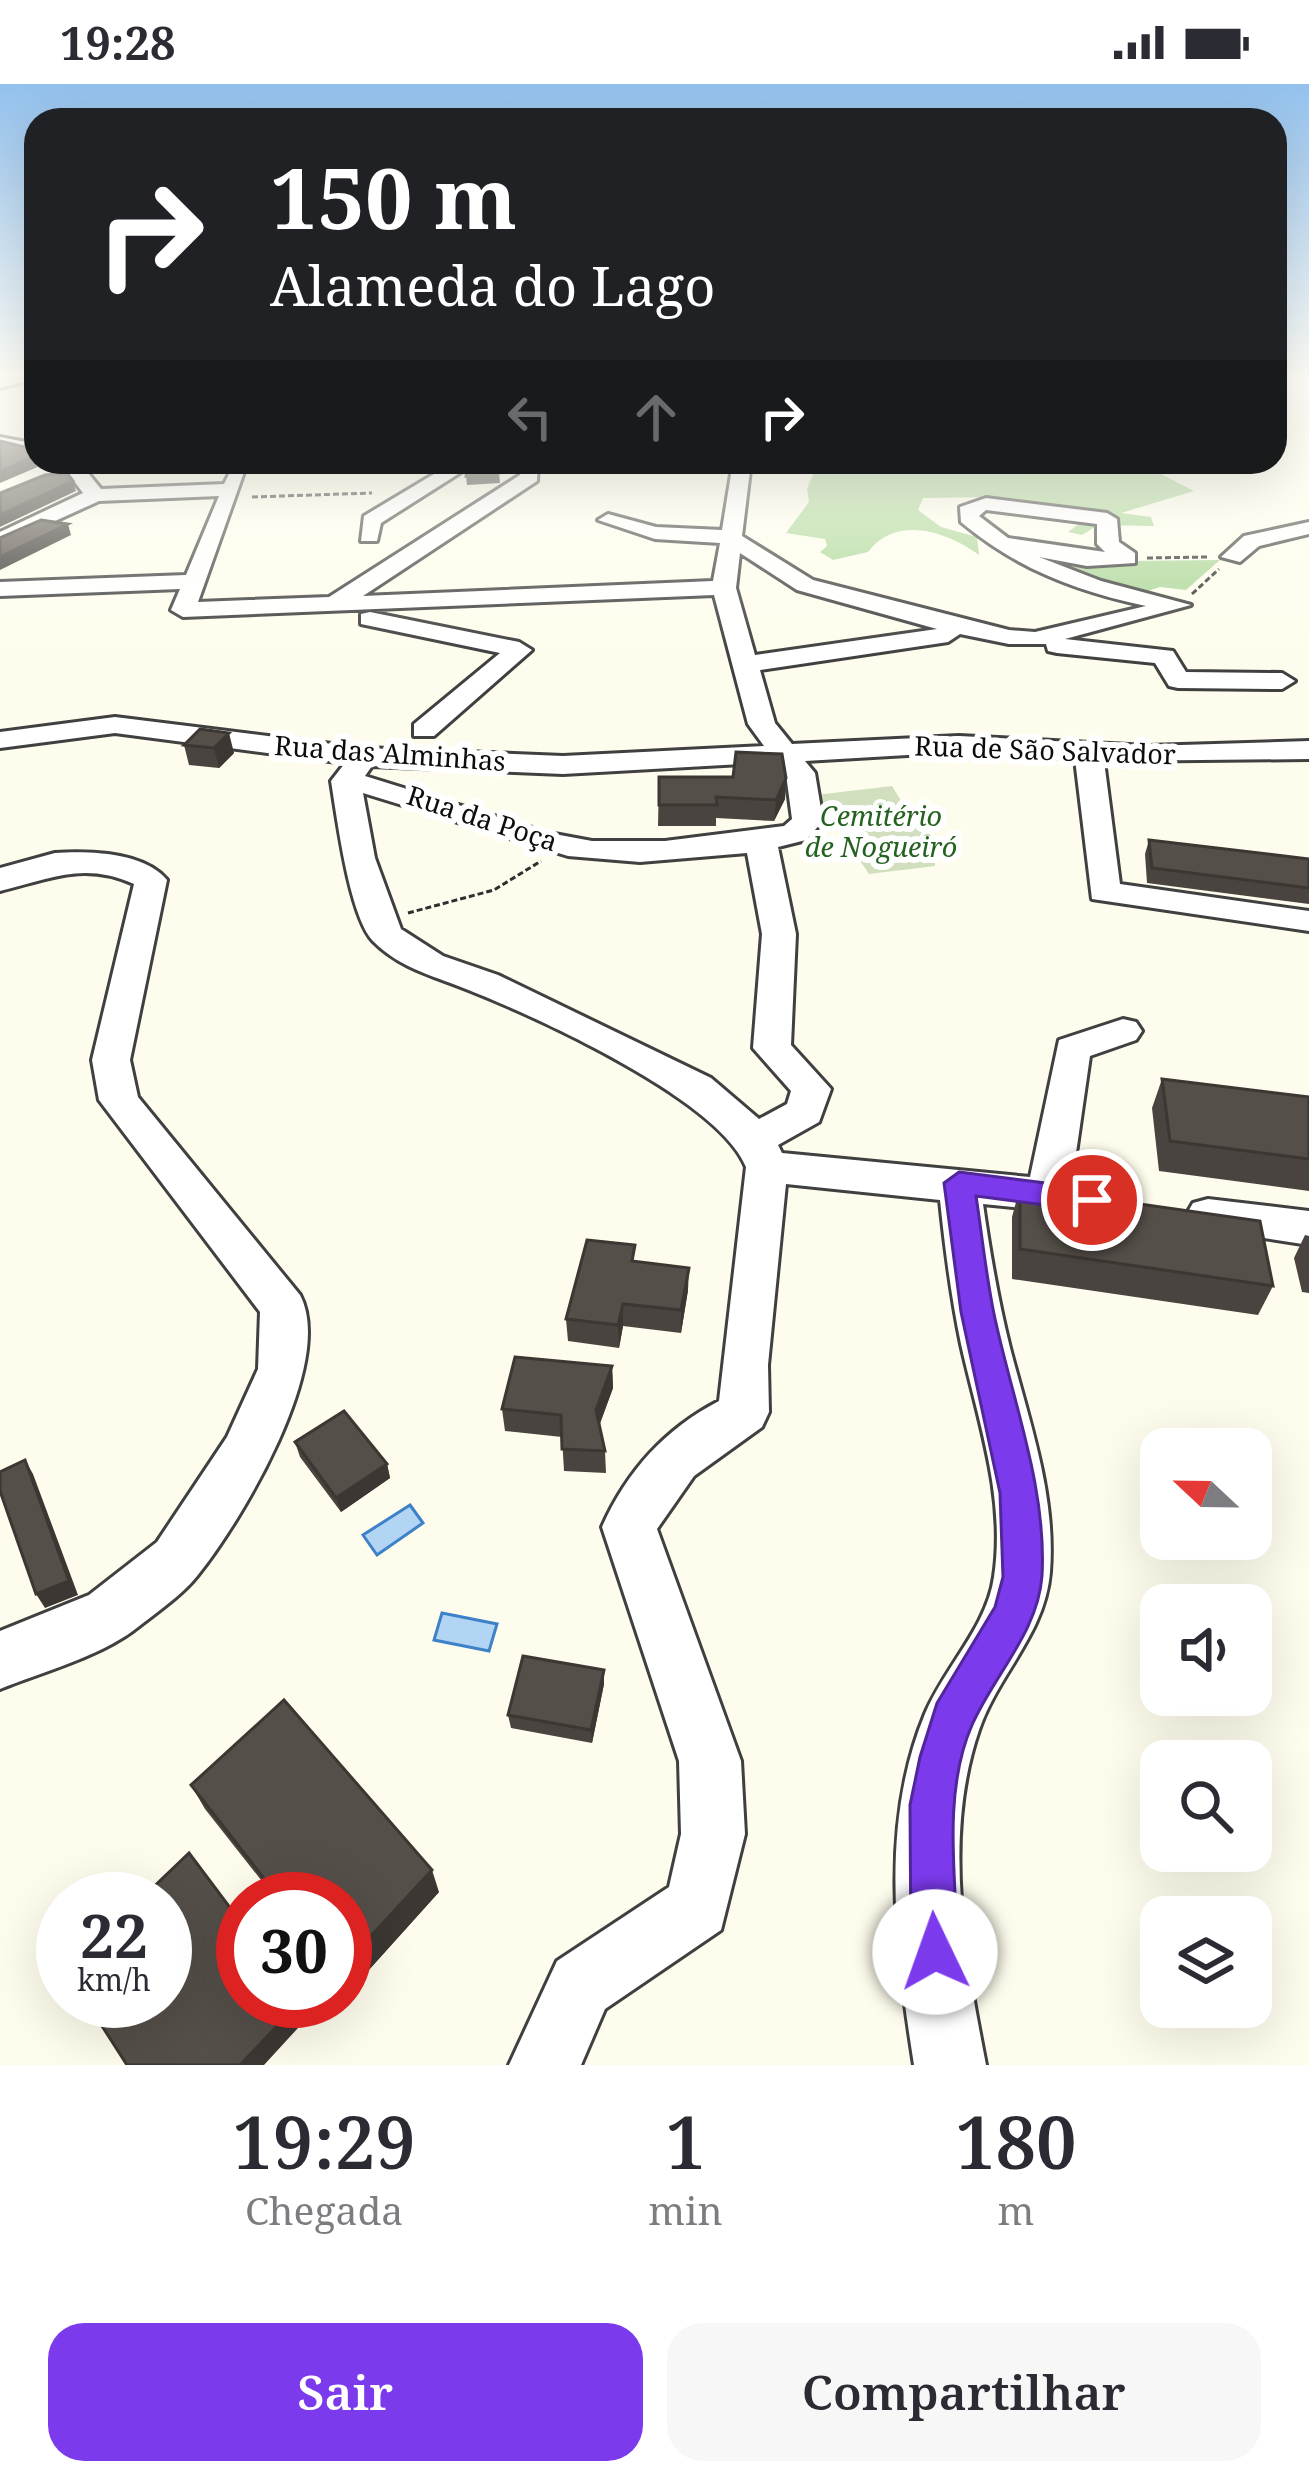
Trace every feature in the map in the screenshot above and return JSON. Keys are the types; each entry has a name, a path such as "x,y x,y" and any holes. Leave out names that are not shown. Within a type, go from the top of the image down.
{"street":[{"path":"78,474 95,495"},
{"path":"369,536 371,520 448,474"},
{"path":"332,606 530,474"},
{"path":"545,2065 581,1985 698,1907 713,1834 710,1761 629,1528 660,1471 711,1428 744,1412 761,1153 805,1112 811,1089 772,1048 779,934 761,842 795,833 808,821 800,772 781,754 762,724 724,588 740,474"},
{"path":"0,540 95,495 232,488 183,610 724,588"},
{"path":"1127,558 1108,544 1107,519 1006,506 970,507 968,518 997,544 1038,568 1107,592 1179,605"},
{"path":"608,520 655,533 729,537 806,585 909,616 1055,646 1164,656 1178,680 1282,681"},
{"path":"1232,557 1252,541 1309,528"},
{"path":"997,544 1087,559 1127,558"},
{"path":"0,589 193,582"},
{"path":"746,664 932,634 1022,638 1179,605"},
{"path":"332,606 343,614 519,650 424,730"},
{"name":"Rua das Alminhas","path":"0,740 115,725 355,769 781,754"},
{"name":"Rua de São Salvador","path":"781,754 959,744 1238,755 1309,750"},
{"path":"1089,752 1104,892 1309,921"},
{"path":"355,769 359,858 386,934 430,964 485,982 697,1087 761,1153 1120,1203"},
{"name":"Rua da Poça","path":"355,769 397,791 567,847 608,851 761,842"},
{"path":"0,881 23,868 63,860 133,869 152,880 111,1060 119,1100 284,1307 282,1369 246,1452 176,1559 109,1614 0,1660"},
{"path":"1048,1194 1072,1049 1123,1031"},
{"path":"950,2065 935,1952 932,1805 952,1718 1013,1614 1022,1577 1019,1493 977,1312 959,1183"},
{"path":"1167,1210 1309,1228"}],"path":[{"path":"232,488 420,491"},
{"path":"1127,558 1232,557"},
{"path":"1179,605 1232,557"},
{"path":"380,921 494,890 567,847"}],"green space":[{"path":"813,474 1161,474 1194,491 1121,513 1151,517 1154,526 1098,525 1082,535 1068,532 1095,512 1003,497 923,498 918,510 941,527 977,537 979,555 952,539 907,530 893,533 868,552 833,560 820,552 827,546 825,539 786,533 809,502 807,489"},
{"path":"1029,552 1125,561 1220,560 1186,590 1160,587 1142,593 1039,565"},
{"name":"Cemitério de Nogueiró","path":"892,786 917,826 932,825 935,866 869,874 816,795"}],"water":[{"path":"410,1505 423,1523 377,1555 363,1535"},
{"path":"442,1613 497,1624 489,1651 434,1640"}],"building":[{"path":"68,474 73,481 0,515 0,493 45,475"},
{"path":"41,520 68,524 0,557 0,538"},
{"path":"200,729 229,733 214,748 184,745"},
{"path":"736,752 782,754 786,778 776,800 716,797 717,805 659,805 659,777 733,777"},
{"path":"1149,840 1309,859 1309,888 1152,868"},
{"path":"1162,1079 1309,1097 1309,1159 1170,1141"},
{"path":"1020,1187 1260,1221 1273,1286 1020,1249"},
{"path":"587,1240 635,1245 632,1261 689,1268 681,1310 623,1304 618,1325 566,1319"},
{"path":"515,1357 612,1366 596,1410 605,1451 562,1449 561,1415 502,1409"},
{"path":"344,1411 387,1464 336,1498 295,1442"},
{"path":"25,1460 69,1581 36,1594 0,1491 0,1472"},
{"path":"523,1656 604,1670 591,1730 508,1715"},
{"path":"284,1700 432,1870 372,1935 372,1872 259,1872 191,1785"},
{"path":"189,1853 216,1889 216,2028 275,2028 240,2065 127,2065 103,2028 192,2028 192,1872 169,1872"}],"route":[{"path":"935,1952 932,1805 941,1757 952,1718 1013,1614 1022,1577 1019,1493 977,1312 959,1183 1092,1200"}]}
